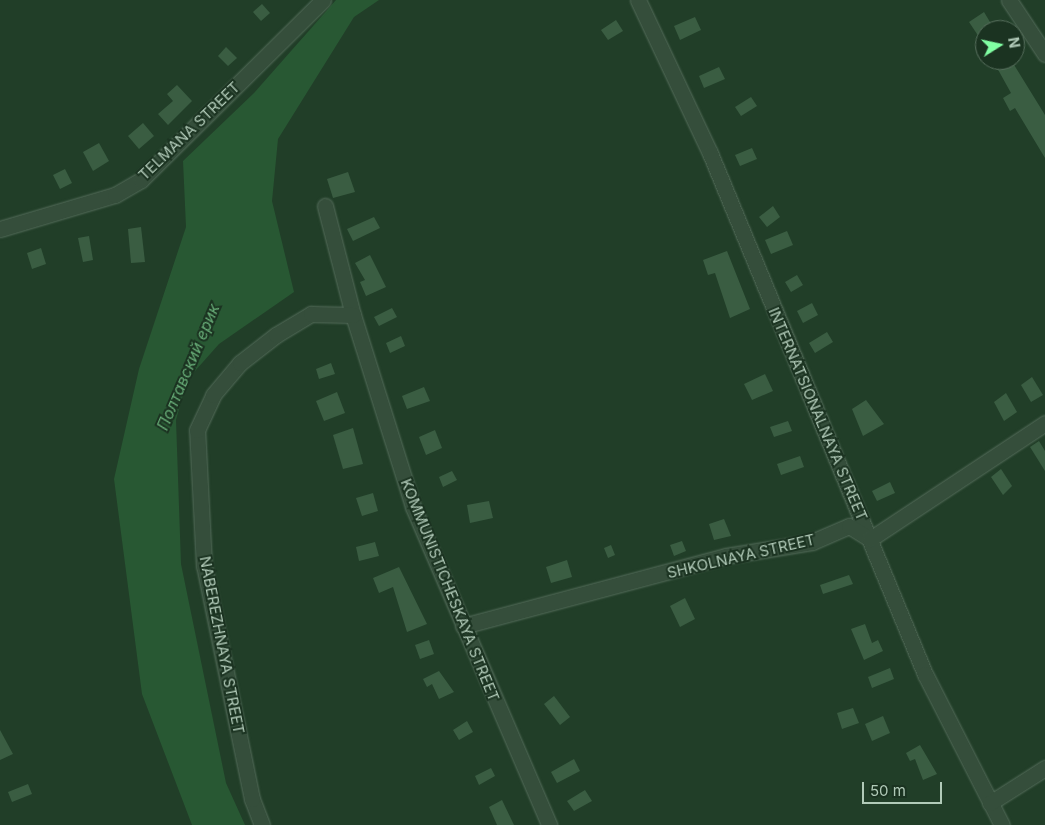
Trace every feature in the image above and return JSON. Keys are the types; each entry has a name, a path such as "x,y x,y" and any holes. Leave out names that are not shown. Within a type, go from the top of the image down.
{"street":[{"name":"TELMANA STREET","path":"0,229 115,195 141,180 323,0"},
{"name":"INTERNATSIONALNAYA STREET","path":"638,0 710,153 925,674 1002,825"},
{"path":"1009,0 1045,54"},
{"name":"KOMMUNISTICHESKAYA STREET","path":"326,206 353,315 413,507 549,825"},
{"name":"NABEREZHNAYA STREET","path":"262,825 252,799 204,566 197,430 213,395 235,369 276,335 311,314 353,315"},
{"path":"870,539 1045,423"},
{"name":"SHKOLNAYA STREET","path":"463,626 726,556 812,542 849,526 870,539"},
{"path":"990,803 1045,768"}],"water":[{"name":"Полтавский ерик","path":"336,0 379,0 354,17 278,139 272,201 294,292 219,344 187,380 176,420 181,564 226,783 245,825 192,825 142,694 114,479 139,369 186,227 183,161 254,93"}],"building":[{"path":"262,4 270,13 261,21 253,12"},
{"path":"984,12 989,20 975,20 975,31 969,22"},
{"path":"695,17 701,30 680,40 674,26"},
{"path":"616,20 623,31 608,40 601,30"},
{"path":"226,47 237,58 228,66 218,56"},
{"path":"719,67 725,79 704,88 699,76"},
{"path":"998,70 1017,70 1045,115 1045,158 1015,108 1010,111 1003,98 1011,93"},
{"path":"177,85 192,101 168,125 158,114 173,101 167,94"},
{"path":"751,97 757,106 741,116 735,107"},
{"path":"143,123 154,136 139,149 128,136"},
{"path":"99,143 109,161 93,171 83,152"},
{"path":"752,148 757,159 740,166 735,155"},
{"path":"65,169 72,183 60,189 53,175"},
{"path":"348,172 355,192 333,198 327,179"},
{"path":"773,206 780,217 767,227 759,217"},
{"path":"374,217 380,228 353,241 347,229"},
{"path":"141,227 145,262 131,263 128,229"},
{"path":"787,231 793,245 771,254 765,240"},
{"path":"89,236 93,260 83,262 78,238"},
{"path":"41,248 46,264 32,269 27,253"},
{"path":"727,251 750,309 730,318 715,273 708,275 703,260"},
{"path":"370,255 386,287 366,296 360,282 365,280 355,263"},
{"path":"797,275 803,285 791,292 785,282"},
{"path":"812,303 818,315 803,323 797,311"},
{"path":"392,308 397,317 379,326 374,317"},
{"path":"827,332 833,342 815,353 809,343"},
{"path":"401,336 405,346 390,353 386,343"},
{"path":"331,363 335,374 319,379 316,369"},
{"path":"765,374 773,391 752,400 744,384"},
{"path":"1032,377 1043,395 1031,402 1021,385"},
{"path":"424,387 430,401 407,409 402,396"},
{"path":"337,392 345,413 324,421 316,401"},
{"path":"1006,393 1017,412 1004,421 994,402"},
{"path":"866,400 884,424 863,436 852,409"},
{"path":"788,421 792,431 774,437 770,427"},
{"path":"353,428 363,464 343,469 333,435"},
{"path":"435,430 442,448 426,455 419,437"},
{"path":"1039,441 1045,451 1045,471 1030,447"},
{"path":"800,456 804,467 781,475 777,464"},
{"path":"1001,469 1012,486 1003,495 991,477"},
{"path":"452,471 457,480 443,487 439,477"},
{"path":"890,482 895,493 877,501 872,491"},
{"path":"373,493 378,511 362,516 356,498"},
{"path":"489,501 493,518 470,523 467,505"},
{"path":"724,519 731,536 714,540 709,524"},
{"path":"682,541 686,551 674,556 670,545"},
{"path":"375,542 379,556 359,561 356,547"},
{"path":"611,545 615,555 608,558 604,548"},
{"path":"567,560 572,577 551,583 546,567"},
{"path":"399,567 427,624 407,632 393,587 379,593 373,578"},
{"path":"849,575 853,584 823,594 820,585"},
{"path":"685,598 695,619 680,627 670,606"},
{"path":"865,624 872,643 878,640 883,651 864,660 851,629"},
{"path":"429,640 434,654 420,659 415,645"},
{"path":"890,668 894,679 872,688 868,677"},
{"path":"439,671 454,692 439,699 432,684 427,687 423,679"},
{"path":"554,696 570,717 560,725 544,704"},
{"path":"853,708 859,723 842,729 837,713"},
{"path":"883,716 890,733 872,741 865,724"},
{"path":"467,721 473,732 459,740 453,730"},
{"path":"0,730 13,754 0,760"},
{"path":"920,745 937,774 923,780 915,759 910,761 906,753"},
{"path":"574,759 580,771 557,783 551,772"},
{"path":"491,768 495,776 479,785 475,776"},
{"path":"28,784 32,794 12,802 8,792"},
{"path":"585,790 592,801 574,811 567,801"},
{"path":"502,800 514,825 497,825 489,807"}]}
